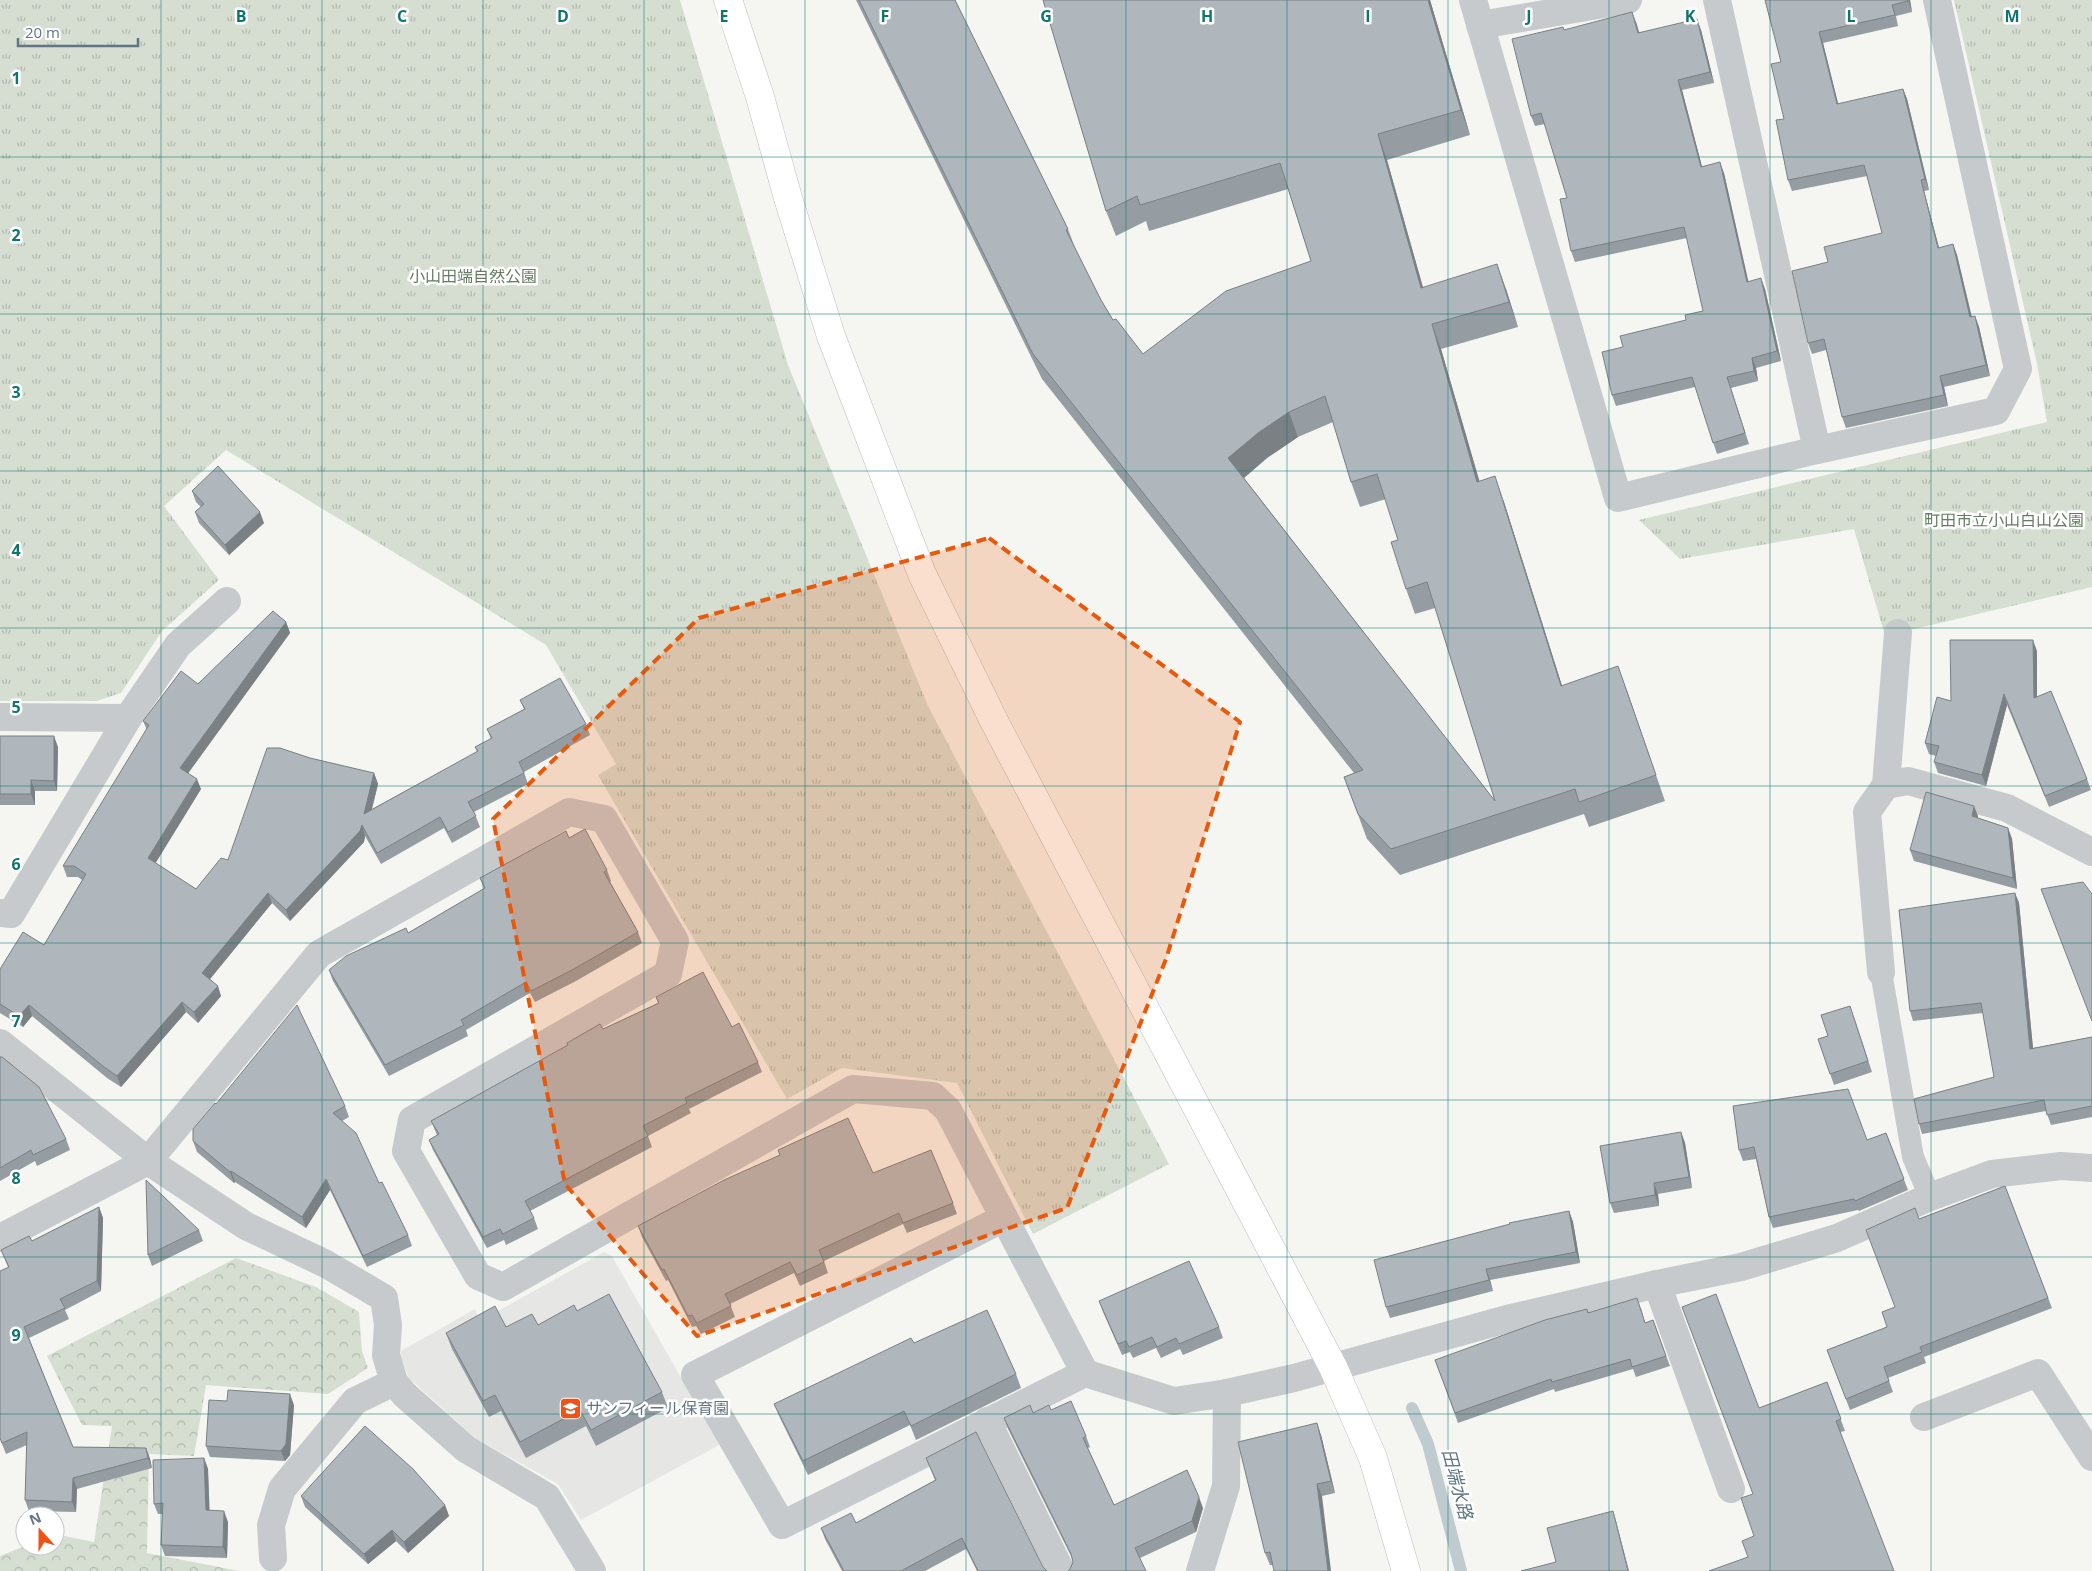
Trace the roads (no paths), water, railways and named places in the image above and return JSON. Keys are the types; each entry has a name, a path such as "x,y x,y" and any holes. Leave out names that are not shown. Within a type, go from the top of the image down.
{"street":[{"path":"728,0 760,97 788,198 831,336 922,574 998,729 1332,1367 1373,1458 1406,1571"},
{"path":"1628,0 1477,13 1618,498 1817,450 1996,411 2018,369 1937,0"},
{"path":"1717,0 1817,450"},
{"path":"0,914 11,914 128,718 178,645 227,600"},
{"path":"1882,972 1867,812 1886,785 1898,633"},
{"path":"0,717 128,718"},
{"path":"1886,785 1908,781 2007,808 2092,852"},
{"path":"0,1238 148,1161 319,954 569,812 604,819 675,941 668,974 412,1120 406,1151 478,1276 503,1287 853,1089 933,1096 948,1110 1085,1373"},
{"path":"0,1044 148,1161 246,1226 326,1264 384,1298 388,1325 386,1355 394,1382 405,1395 466,1449 546,1497 592,1571"},
{"path":"1004,1218 695,1375 782,1525 1085,1373 1174,1401 1227,1393 1332,1367 1507,1319 1740,1267 1837,1238 1930,1197 1992,1174 2061,1166 2092,1168"},
{"path":"1657,1284 1731,1489"},
{"path":"1924,1417 2038,1373 2092,1457"},
{"path":"272,1558 271,1525 282,1489 355,1401 394,1382"},
{"path":"1200,1571 1226,1486 1227,1393"},
{"path":"987,1422 1061,1571"}],"lane":[{"path":"1882,972 1913,1156 1930,1197"}],"waterway":[{"name":"田端水路","path":"1412,1408 1428,1444 1461,1571"}],"place":[{"name":"サンフィール保育園","path":"570,1408"}],"park label":[{"name":"小山田端自然公園","path":"473,276"},
{"name":"町田市立小山白山公園","path":"2004,520"}]}
